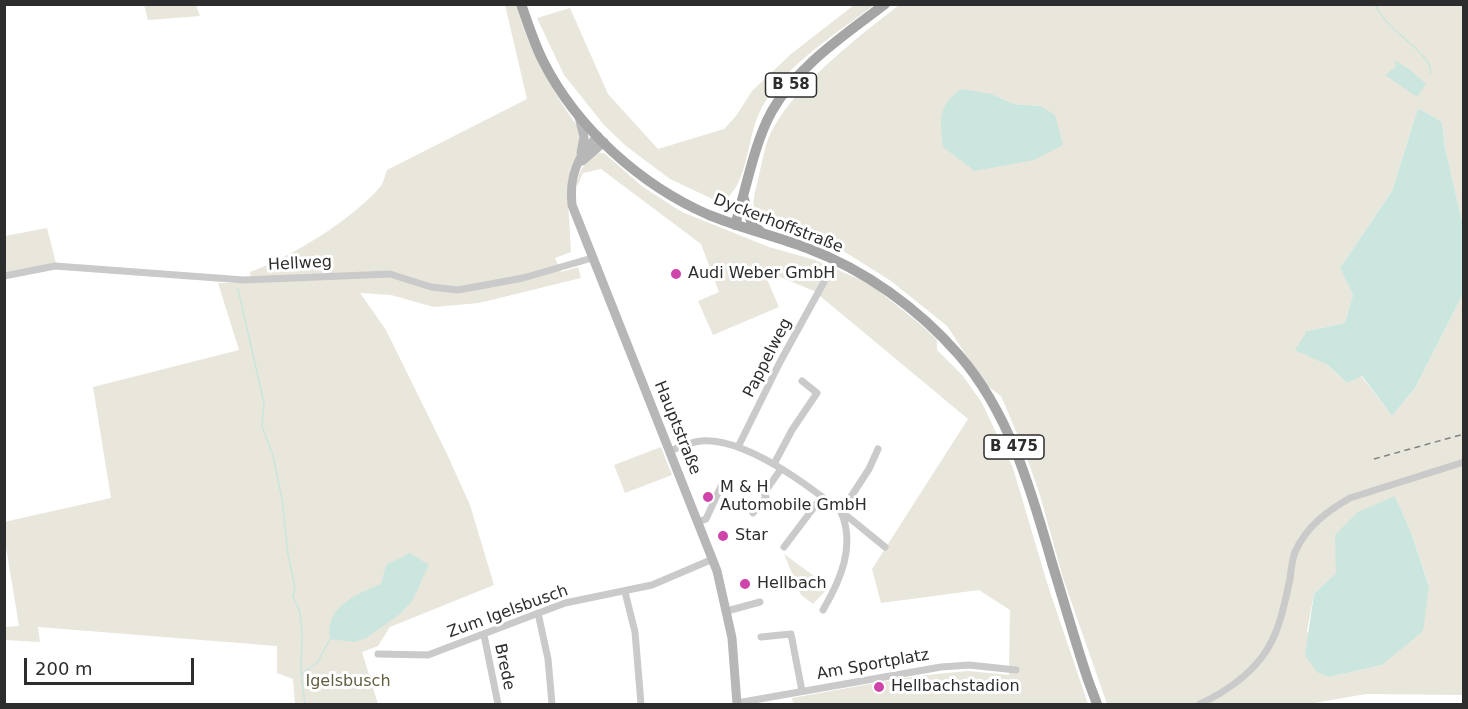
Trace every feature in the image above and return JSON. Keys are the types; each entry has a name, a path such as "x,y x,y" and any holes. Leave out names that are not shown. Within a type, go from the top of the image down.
{"main road":[{"name":"Dyckerhoffstraße","path":"521,4 543,61 564,96 601,139 649,181 675,198 707,214 806,248 833,259 874,282 908,306 960,356 1004,423 1021,464 1037,509 1078,651 1097,705"},
{"name":"B 58","path":"735,225 760,137 779,100 810,65 885,4"},
{"path":"744,199 752,224 764,235"}],"street":[{"path":"579,115 584,137 580,155"},
{"path":"575,170 601,139"},
{"name":"Hauptstraße","path":"601,139 580,155 570,189 572,205 712,559 727,611 737,704"},
{"name":"Hellweg","path":"4,276 56,266 244,280 390,274 431,287 458,290 523,278 592,258"},
{"name":"Pappelweg","path":"738,447 780,362 824,282"},
{"path":"774,464 792,430 817,393 802,381"},
{"path":"670,451 689,443 702,441 738,447 774,464 885,547"},
{"path":"841,512 865,477 878,449"},
{"path":"1200,705 1235,684 1263,657 1274,636 1284,608 1295,553 1310,526 1334,507 1350,498 1464,462"},
{"path":"753,513 766,497 764,493 781,469"},
{"path":"699,522 706,519 723,482"},
{"path":"783,547 821,498"},
{"path":"823,610 839,583 846,552 847,533 841,512"},
{"name":"Zum Igelsbusch","path":"378,654 428,655 565,603 652,585 712,559"},
{"path":"625,592 635,632 642,705"},
{"path":"727,611 760,602"},
{"path":"538,613 548,659 552,705"},
{"path":"761,637 790,634 802,691"},
{"name":"Brede","path":"484,635 498,705"},
{"name":"Am Sportplatz","path":"737,704 941,667 969,665 1016,670"}],"green space":[{"path":"144,5 196,5 200,16 148,20"},
{"name":"Igelsbusch","path":"505,5 516,5 542,69 578,127 581,138 568,201 571,252 555,258 561,272 578,267 581,278 479,303 434,307 391,295 360,293 386,330 447,454 470,505 494,585 390,627 378,646 362,652 378,704 295,704 293,679 277,673 277,646 38,627 40,642 5,640 5,627 19,626 4,522 111,498 93,387 239,350 218,283 252,283 250,272 302,247 354,212 380,187 387,170 527,99"},
{"path":"854,5 874,5 808,54 779,83 758,116 745,164 736,186 730,196 721,203 670,179 626,146 604,125 564,75 537,18 570,8 608,94 658,149 724,129 736,116 752,91 791,54"},
{"path":"899,5 1463,5 1463,225 1445,148 1442,122 1418,108 1392,191 1340,268 1353,295 1345,323 1307,331 1328,365 1347,383 1361,376 1392,416 1415,388 1463,294 1463,695 1366,694 1309,704 1107,704 1063,578 1039,492 1001,396 986,385 947,326 891,281 837,247 758,219 755,214 754,198 764,152 778,120 808,83 844,49","holes":["992,94 1014,104 1040,106 1034,160","1395,496 1412,535 1429,585 1382,665 1329,677 1307,631 1314,594 1336,573"]},
{"path":"599,153 604,153 643,187 682,212 769,247 815,260 870,284 937,340 937,350 963,376 982,403 1013,468 1048,586 1088,704 793,704 792,698 903,678 968,671 1009,675 1010,610 979,590 881,603 872,569 968,419 814,291 763,270 779,307 713,335 698,301 719,292 701,244 601,169 583,173 577,187 578,176 583,167"},
{"path":"47,228 56,263 5,272 5,236"},
{"path":"661,447 672,475 625,493 614,465"},
{"path":"784,554 829,587 813,604 801,595"}],"shaded area":[{"path":"1394,60 1426,84 1417,97 1385,75 1396,67"},
{"path":"961,89 992,94 1014,104 1040,106 1055,115 1063,145 1034,160 975,171 943,147 942,114 948,102"},
{"path":"1418,108 1442,122 1445,148 1463,225 1463,294 1415,388 1392,416 1362,376 1347,383 1328,365 1295,350 1307,331 1345,323 1353,295 1340,268 1392,191"},
{"path":"1395,496 1412,535 1429,586 1423,631 1382,665 1329,677 1317,672 1305,655 1314,594 1336,573 1335,535 1358,512"},
{"path":"410,553 429,565 412,601 400,614 366,638 355,642 330,639 329,628 337,610 353,597 381,584 386,565"}],"waterway":[{"path":"1375,4 1388,24 1424,57 1431,73"},
{"path":"238,289 264,403 262,426 273,456 282,499 288,554 295,588 293,597 300,612 301,674 305,704"},
{"path":"301,674 317,663 330,639"}],"railway":[{"path":"1374,459 1464,434"}],"place":[{"name":"Audi Weber GmbH","path":"676,274"},
{"name":"M & H Automobile GmbH","path":"708,497"},
{"name":"Star","path":"723,536"},
{"name":"Hellbach","path":"745,584"},
{"name":"Hellbachstadion","path":"879,687"}]}
